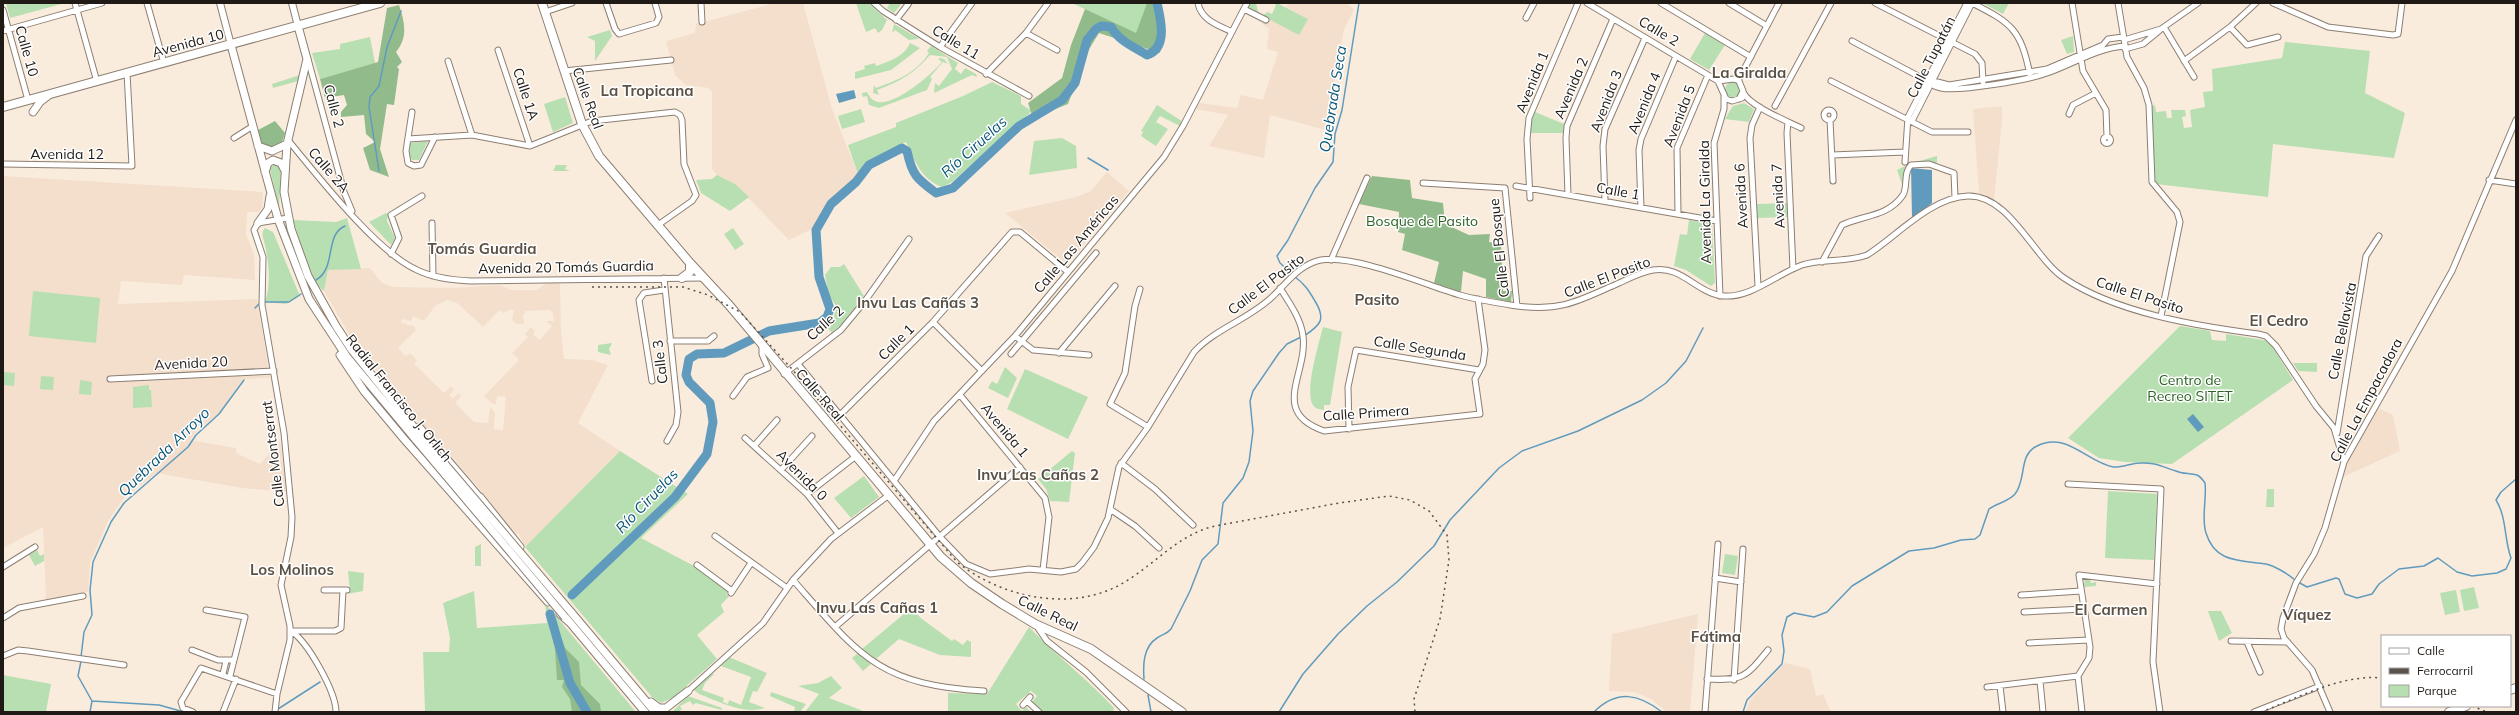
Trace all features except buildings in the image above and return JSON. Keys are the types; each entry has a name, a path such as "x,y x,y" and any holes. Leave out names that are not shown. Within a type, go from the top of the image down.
{"main road":[{"name":"Avenida 10","path":"3,107 231,45 366,5 380,3"},
{"name":"Calle Real","path":"542,3 582,124 599,156 949,565 971,583 1035,624 1091,650 1182,712"},
{"name":"Calle 2","path":"298,26 307,58"},
{"name":"Radial Francisco J. Orlich","path":"231,45 278,219 297,273 315,311 347,357 570,617 645,712"},
{"name":"Radial Francisco J. Orlich","path":"307,58 287,142 284,169 284,192 288,218 301,260 313,286 336,326 418,438"},
{"path":"28,100 32,112 40,102 51,94"},
{"path":"258,146 272,151 287,142"},
{"path":"265,172 268,163 273,160 281,163 284,169"},
{"path":"258,223 268,209 269,186"},
{"path":"682,278 690,272 690,263"},
{"path":"315,311 327,335 360,386 453,495 532,584 570,617"},
{"path":"364,365 480,497 563,598 570,617"},
{"path":"453,495 463,482 463,478"},
{"path":"461,504 474,496 480,497"},
{"name":"Radial Francisco J. Orlich","path":"570,617 656,712"},
{"path":"637,690 656,706 662,709 672,705 688,691"},
{"path":"2449,712 2463,707"}],"street":[{"path":"75,3 97,82"},
{"path":"6,30 102,3"},
{"path":"147,3 164,63"},
{"path":"220,3 231,45"},
{"name":"Calle 2","path":"292,3 298,26"},
{"path":"545,12 572,3"},
{"path":"606,3 614,29 619,34 654,24 658,20 658,13 655,3"},
{"path":"701,3 702,22"},
{"name":"Calle 11","path":"874,3 896,20 940,47 986,74 1029,96"},
{"path":"896,20 909,3"},
{"path":"940,47 972,3"},
{"path":"986,74 1026,33 1048,3"},
{"path":"1198,3 1202,15 1208,20 1232,32"},
{"name":"Calle Las Américas","path":"894,481 934,421 1014,336 1164,157 1183,126 1247,3"},
{"path":"1526,18 1534,3"},
{"name":"Avenida 1","path":"1530,198 1527,139 1529,118 1578,3"},
{"name":"Calle 2","path":"1587,3 1718,81"},
{"path":"1661,3 1751,57"},
{"path":"1729,3 1767,26"},
{"path":"1747,98 1732,101 1723,94 1718,81 1734,80 1740,77 1779,3"},
{"path":"1775,106 1831,3"},
{"path":"1875,3 1980,58 1983,83"},
{"name":"Calle Tupatán","path":"1950,41 1967,3"},
{"path":"1972,3 2000,18 2013,29 2022,43 2029,74"},
{"name":"Calle Tupatán","path":"1905,162 1909,121 1908,117 1972,3"},
{"path":"2118,3 2124,43 2129,62 2144,88 2149,105 2152,182 2177,212 2180,222 2161,316"},
{"path":"1852,41 1928,81 1949,85 1983,83 2029,74 2046,73 2112,39 2124,43 2143,44 2162,28 2198,3"},
{"path":"2184,61 2230,27 2256,3"},
{"path":"2273,3 2328,26 2387,35 2398,34 2402,3"},
{"path":"2071,4 2085,77 2106,110 2107,137"},
{"path":"1244,9 1266,20"},
{"name":"Calle 10","path":"3,10 6,30 28,100"},
{"name":"Avenida 2","path":"1568,195 1567,126 1613,19"},
{"path":"2230,27 2247,45 2278,37"},
{"path":"2080,56 2124,43 2162,28"},
{"path":"2162,28 2194,77"},
{"path":"1026,33 1057,50"},
{"name":"Avenida 3","path":"1605,201 1603,146 1605,129 1645,38"},
{"name":"Calle 1A","path":"498,50 530,146"},
{"name":"Avenida 4","path":"1641,208 1639,150 1641,139 1676,56"},
{"name":"Calle 2","path":"307,58 344,192 354,216"},
{"path":"564,71 671,60"},
{"path":"448,61 457,83 472,135"},
{"name":"Avenida 12","path":"3,164 132,166 128,73"},
{"name":"Avenida 5","path":"1678,214 1677,148 1708,75"},
{"path":"1740,77 1743,91 1747,98 1760,107 1801,128"},
{"path":"1734,80 1741,84"},
{"path":"1723,94 1728,81"},
{"path":"1831,81 1909,121 1938,134 1968,132"},
{"path":"1739,99 1743,91"},
{"path":"2070,114 2073,105 2096,93"},
{"name":"Avenida La Giralda","path":"1720,296 1714,143 1724,109 1723,94"},
{"name":"Avenida La Giralda","path":"1724,109 1732,101"},
{"name":"Avenida 6","path":"1758,286 1750,138 1752,124 1760,107"},
{"path":"412,112 406,159 414,166 424,161 435,137"},
{"path":"408,139 472,135 530,146 592,121 666,112 680,115 684,164 696,195 692,201 658,225"},
{"path":"1830,120 1833,180"},
{"name":"Calle La Empacadora","path":"2287,642 2282,633 2283,618 2297,581 2314,554 2325,528 2344,462 2452,271 2489,180 2516,120"},
{"name":"Avenida 7","path":"1788,122 1787,134 1793,269"},
{"path":"234,138 253,126"},
{"name":"Calle 2A","path":"287,142 354,216"},
{"path":"1832,155 1905,152"},
{"path":"1822,262 1842,225 1882,213 1903,194 1907,172 1911,166 1929,164 1954,173 1955,198"},
{"path":"1331,260 1367,178"},
{"path":"2489,180 2516,184"},
{"name":"Calle El Bosque","path":"1423,183 1505,188 1517,306"},
{"name":"Calle 1","path":"1516,186 1717,221"},
{"path":"336,196 342,197 344,192"},
{"path":"391,254 399,238 391,215 422,196"},
{"name":"Calle El Pasito","path":"894,481 957,556 982,573 996,574 1021,569 1068,572 1082,564 1101,535 1110,509 1121,463 1148,427 1185,364 1197,348 1257,309 1299,271 1314,262 1331,260 1397,274 1478,299 1517,306 1560,307 1640,274 1662,269 1677,272 1705,290 1720,296 1737,295 1808,263 1852,259 1867,255 1932,209 1955,198 1967,196 1980,198 1998,208 2021,228 2049,266 2079,288 2111,301 2199,326 2266,336 2285,358 2337,434 2344,462"},
{"name":"Avenida 20 Tomás Guardia","path":"354,216 391,254 413,269 433,276 454,280 488,281 704,278"},
{"path":"258,223 288,218"},
{"path":"432,222 433,276"},
{"name":"Calle Montserrat","path":"258,223 254,234 263,258 262,306 274,371 292,507 291,537 281,585 291,631 277,694 275,712"},
{"name":"Calle 1","path":"840,415 933,322 1010,234 1015,231 1020,232 1068,272"},
{"name":"Calle Bellavista","path":"2337,434 2366,256 2379,236"},
{"name":"Calle 2","path":"784,374 850,320 908,239"},
{"name":"Calle Las Américas","path":"1011,354 1096,253"},
{"name":"Calle 3","path":"664,278 664,290 678,412 676,425 667,441"},
{"path":"1056,285 1064,291"},
{"path":"1060,353 1115,286"},
{"name":"Calle Primera","path":"1280,288 1294,311 1302,332 1303,342 1295,394 1295,409 1300,418 1310,426 1324,431 1477,416 1480,410 1475,379 1479,370"},
{"path":"1140,289 1134,306 1126,373 1110,404 1148,427"},
{"path":"652,381 638,304 639,297 644,293 664,290"},
{"path":"1478,299 1485,350 1484,364 1479,370"},
{"path":"933,322 982,371"},
{"path":"670,341 708,341 714,336"},
{"path":"1014,336 1033,350 1089,355"},
{"path":"733,396 747,377 768,368 762,354 762,347"},
{"name":"Calle Segunda","path":"1349,429 1348,387 1356,350 1479,370"},
{"path":"798,364 894,481"},
{"name":"Avenida 20","path":"110,379 274,371"},
{"name":"Avenida 1","path":"960,395 1039,488 1048,505 1049,517 1043,570"},
{"path":"754,446 777,420"},
{"path":"781,470 812,436"},
{"name":"Avenida 0","path":"745,438 807,494 838,532"},
{"path":"807,494 856,456"},
{"path":"1121,463 1155,489 1193,525"},
{"path":"835,627 1020,467"},
{"path":"2068,484 2161,489 2153,662 2160,712"},
{"path":"688,691 763,623 793,580 838,532 889,495"},
{"path":"1110,509 1135,526 1159,548"},
{"path":"715,536 787,588"},
{"path":"1705,712 1718,544"},
{"path":"3,566 35,546"},
{"path":"1734,680 1743,549"},
{"path":"697,565 732,592 751,563"},
{"path":"2082,712 2078,676 2089,658 2089,640 2079,575 2157,584"},
{"path":"1715,578 1741,582"},
{"path":"793,580 835,627 866,657 896,675 935,687 984,691"},
{"path":"291,631 338,631 342,623 345,590 324,590"},
{"path":"2021,595 2081,591"},
{"path":"3,618 19,608 84,596"},
{"path":"2024,612 2084,609"},
{"path":"206,610 245,617 230,676"},
{"path":"1035,624 1047,641 1086,672 1126,712"},
{"path":"291,631 299,638 319,669 333,695 336,712"},
{"path":"2029,643 2089,640"},
{"path":"2231,641 2287,642 2308,663 2320,686 2330,712"},
{"path":"2247,642 2260,672"},
{"path":"3,656 18,650 124,665"},
{"path":"192,650 226,661 234,660"},
{"path":"1707,679 1734,680 1748,674 1768,650"},
{"path":"223,674 226,661"},
{"path":"193,712 181,705 198,671 205,667 277,694"},
{"path":"1987,687 2078,676"},
{"path":"222,712 236,679"},
{"path":"2040,681 2043,712"},
{"path":"2000,686 2003,712"},
{"path":"2254,712 2320,686"},
{"path":"1027,701 1039,712"}],"shaded area":[{"path":"775,3 803,3 832,109 858,174 833,198 812,229 789,240 735,184 717,175 712,169 712,92 709,88 686,85 675,75 666,41 695,33 696,24"},
{"path":"1289,3 1347,3 1354,10 1344,29 1325,130 1270,115 1264,158 1209,146 1228,115 1196,109 1199,103 1237,108 1241,95 1263,100 1278,52 1267,49 1269,29 1262,24 1266,17 1308,19 1286,7"},
{"path":"2002,106 2002,121 1994,200 1979,193 1973,109"},
{"path":"1107,172 1129,191 1067,264 1005,213 1076,197 1091,191"},
{"path":"3,176 263,192 262,208 259,212 247,212 246,234 254,254 255,280 184,275 182,285 121,281 118,304 257,299 270,378 243,379 219,413 197,431 190,440 236,448 236,453 260,464 280,441 287,492 242,488 156,473 124,498 108,521 90,563 88,592 46,600 43,527 3,548"},
{"path":"370,268 382,283 393,287 455,288 500,285 512,290 536,290 547,283 560,283 561,332 564,359 592,360 608,365 578,423 620,451 525,547 519,534 514,534 478,487 445,449 440,447 353,341 324,291 328,270","holes":["447,300 457,303 483,327 500,310 504,313 511,309 514,311 512,320 516,324 524,324 523,315 526,311 550,310 553,313 554,321 546,321 552,326 540,340 533,334 535,331 531,327 525,334 528,337 512,353 519,360 484,396 493,404 496,404 497,396 506,397 503,430 494,429 495,412 490,407 488,423 474,422 455,403 461,396 458,393 453,399 449,395 454,390 451,386 444,393 414,364 417,360 410,353 406,356 398,348 416,330 414,326 401,323 402,319 411,321 413,316 424,321 435,306"]},
{"path":"2378,408 2393,415 2400,451 2343,477 2347,460"},
{"path":"1698,614 1690,712 1667,712 1651,699 1634,692 1609,691 1612,634"},
{"path":"1785,663 1810,669 1816,696 1823,694 1831,712 1746,712 1750,700"}],"green space":[{"path":"6,3 65,3 10,18"},
{"path":"856,3 869,3 887,20 882,30 878,33 875,28 866,32"},
{"path":"890,3 902,3 894,13 887,8"},
{"path":"1072,3 1147,3 1147,4 1136,34"},
{"path":"1147,3 1159,3 1164,28 1160,53 1099,33 1088,51 1068,104 1033,118 1028,103 1062,78 1071,45 1085,9 1136,33"},
{"path":"1250,3 1256,3 1258,12 1263,15 1268,12 1272,14 1276,5 1273,3 1277,3 1308,19 1299,35 1248,8"},
{"path":"1982,3 2009,3 2003,14"},
{"path":"399,5 404,24 404,35 396,52 402,62 397,67 399,69 394,105 387,104 380,149 389,177 370,170 363,148 375,142 366,134 364,115 341,117 341,112 347,105 344,95 325,98 320,79 378,62 387,8"},
{"path":"894,24 918,39 909,40 895,30 892,33"},
{"path":"610,30 612,36 595,61 595,41 587,37"},
{"path":"1705,33 1725,45 1709,70 1690,59"},
{"path":"2073,36 2074,52 2067,54 2061,40"},
{"path":"370,37 375,63 320,79 312,53 340,49 340,44"},
{"path":"2285,42 2370,51 2365,93 2405,113 2394,158 2273,144 2268,197 2156,184 2153,165 2152,106 2155,105 2156,112 2166,111 2167,118 2172,118 2171,110 2185,110 2186,116 2182,117 2184,128 2192,127 2190,110 2205,107 2203,92 2213,91 2212,69 2282,58"},
{"path":"910,43 920,48 891,70 855,79 855,72 865,69 864,66 875,63 876,66 891,60 904,52"},
{"path":"931,46 958,63 955,69 961,74 965,68 976,74 977,77 972,75 934,93 935,83 939,86 952,69 947,57 930,55 918,67 906,76 877,90 879,95 873,93 874,85 876,88 899,79 912,71 924,60 929,53 927,51"},
{"path":"938,59 944,59 948,64 943,62 930,77 932,79 927,90 879,108 869,105 867,96 863,97 862,93 867,92 872,99 878,102 885,102 894,99 913,88 930,74 942,62"},
{"path":"300,75 298,81 273,88 272,84"},
{"path":"992,82 1021,96 1021,104 1032,111 952,182 942,187 929,179 920,169 906,142 867,163 858,174 848,145 896,127 896,123 963,96"},
{"path":"1733,82 1739,84 1741,90 1739,96 1733,98 1727,96 1725,90 1727,84"},
{"path":"565,97 573,123 553,132 544,104"},
{"path":"1744,103 1754,109 1749,122 1725,119 1733,106"},
{"path":"1157,105 1183,122 1180,126 1160,116 1156,122 1168,129 1156,146 1141,136 1143,132 1141,131"},
{"path":"861,109 865,122 842,129 838,116"},
{"path":"1535,112 1564,124 1563,133 1531,133 1531,121"},
{"path":"275,121 285,133 281,145 272,147 261,144 258,130"},
{"path":"1062,138 1076,146 1077,168 1029,175 1034,141"},
{"path":"428,141 419,160 412,160 409,155 410,143"},
{"path":"1937,156 1937,164 1916,162"},
{"path":"274,164 281,168 279,208 270,169"},
{"path":"556,165 567,165 565,169 570,171 553,171"},
{"path":"1905,166 1902,184 1897,170"},
{"path":"717,175 735,184 749,197 730,211 701,193 696,180 712,179"},
{"name":"Bosque de Pasito","path":"1372,176 1410,180 1412,198 1443,203 1445,224 1469,235 1490,234 1489,242 1501,244 1503,291 1512,291 1511,302 1486,297 1486,279 1463,271 1461,292 1434,283 1439,262 1402,250 1405,234 1398,232 1399,212 1359,204"},
{"path":"1787,203 1787,217 1757,218 1757,204"},
{"path":"386,213 388,214 387,221 395,238 391,245 369,222"},
{"path":"347,218 361,269 328,270 324,291 313,278 308,268 293,220 336,222"},
{"path":"1689,220 1712,224 1715,283 1711,286 1686,270 1674,266 1680,234 1687,235"},
{"path":"265,228 273,232 300,296 286,304 265,302 269,274 268,259 263,234"},
{"path":"733,228 744,244 735,250 724,234"},
{"path":"844,264 864,296 842,324 832,333 825,325 834,317 836,306 829,295 825,275 831,267 840,267"},
{"path":"33,291 100,298 96,343 29,336"},
{"name":"Centro de Recreo SITET","path":"2180,326 2210,331 2212,340 2226,341 2226,334 2269,341 2293,380 2172,464 2125,462 2099,458 2068,438"},
{"path":"1323,327 1342,332 1330,405 1324,405 1324,410 1317,409 1314,406 1311,399 1310,390 1313,367"},
{"path":"612,343 609,349 611,355 598,352 598,345"},
{"path":"2293,363 2317,363 2317,372 2298,371"},
{"path":"1005,367 1017,378 1008,398 988,388 992,381 997,384"},
{"path":"1025,369 1088,397 1068,439 1007,409"},
{"path":"3,372 15,373 14,386 3,385"},
{"path":"41,376 54,377 53,390 40,389"},
{"path":"80,380 92,382 91,395 79,394"},
{"path":"149,385 149,390 151,390 152,407 133,408 133,387"},
{"path":"620,451 688,494 641,538 696,567 729,590 726,594 729,596 721,605 724,612 697,635 717,659 674,697 661,703 652,697 525,547"},
{"path":"1072,451 1075,453 1069,502 1050,501 1046,489 1038,479"},
{"path":"864,476 879,497 851,518 834,498"},
{"path":"2267,489 2274,489 2274,507 2266,507"},
{"path":"2108,491 2157,494 2154,560 2105,558"},
{"path":"481,544 481,566 475,566 475,547"},
{"path":"37,550 40,556 44,554 44,561 35,566 29,555"},
{"path":"1725,554 1738,556 1735,575 1722,573"},
{"path":"348,571 364,573 363,591 347,594 350,592"},
{"path":"2085,578 2090,579 2091,583 2096,582 2096,586 2084,587"},
{"path":"2474,587 2479,608 2464,611 2460,590"},
{"path":"2456,590 2460,612 2445,615 2440,593"},
{"path":"474,591 477,628 547,623 545,603 636,712 425,712 423,652 449,652 450,638 443,603"},
{"path":"911,608 922,619 952,641 954,639 963,645 967,640 971,642 971,657 940,655 899,639 876,659 862,649"},
{"path":"2208,611 2221,611 2232,633 2219,641"},
{"path":"555,621 565,648 579,662 581,685 600,704 601,712 572,712 570,699 562,687 564,680 557,680 555,649 549,624"},
{"path":"1029,627 1104,697 1114,708 1113,712 1043,712 1032,702 1037,696 1031,691 1016,704 1022,711 1026,707 1031,712 948,712 948,693 987,694"},
{"path":"858,653 871,664 863,671 852,658"},
{"path":"729,657 767,673 757,692 753,691 749,702 765,708 749,710 732,707 699,694 693,689 712,673 714,674 705,683 702,690 724,698 723,702 728,704 729,700 741,705 751,677 721,666"},
{"path":"3,675 51,684 46,712 3,712"},
{"path":"831,676 842,688 829,698 866,712 805,712 819,694 798,686 818,683"},
{"path":"771,692 806,704 800,712 794,712 795,707 770,696"},
{"path":"688,696 722,708 721,710 696,703 693,705 690,701 680,706 682,709 679,712 672,712"}],"water":[{"path":"854,90 856,98 839,103 836,94"},
{"path":"1911,168 1932,170 1932,203 1912,218"},
{"path":"2193,414 2204,427 2198,432 2187,419"}],"waterway":[{"name":"Río Ciruelas","path":"572,595 675,497 707,454 713,422 710,403 689,382 686,375 689,359 697,354 724,353 769,331 819,323 827,317 830,309 819,277 816,230 831,204 856,182 869,165 902,148 907,151 911,166 916,176 936,193 953,188 1019,126 1062,100 1075,83 1087,40 1096,29 1101,26 1111,27 1122,40 1147,55 1154,51 1158,46 1161,33 1157,3"},
{"name":"Quebrada Seca","path":"1292,274 1280,263 1277,256 1288,240 1315,188 1333,162 1335,134 1342,110 1359,3"},
{"name":"Quebrada Arroyo","path":"379,171 369,107 370,97 379,86 387,47 401,11"},
{"path":"1088,158 1108,170"},
{"name":"Quebrada Arroyo","path":"316,280 322,275 326,268 335,237 339,230 345,226"},
{"name":"Quebrada Seca","path":"1295,277 1302,282 1309,291 1318,307 1321,317 1318,325 1304,336"},
{"name":"Quebrada Arroyo","path":"264,302 289,302 301,294"},
{"name":"Quebrada Arroyo","path":"255,308 260,303"},
{"path":"1279,712 1303,674 1338,634 1367,606 1397,582 1434,546 1450,520 1499,468 1522,451 1578,431 1642,400 1666,383 1686,361 1703,328"},
{"name":"Quebrada Seca","path":"1144,679 1144,662 1146,651 1152,642 1171,629 1190,591 1202,560 1218,544 1223,503 1243,478 1249,462 1253,431 1250,401 1253,391 1279,353 1287,344 1301,337"},
{"name":"Quebrada Arroyo","path":"81,657 84,632 92,615 90,590 93,562 111,522 124,503 188,447 196,435 219,414 244,380"},
{"path":"1743,712 1747,700 1782,664 1784,651 1782,635 1787,617 1794,613 1814,617 1827,612 1852,586 1909,551 1934,548 1961,540 1975,539 1980,535 1989,509 2009,499 2019,488 2027,455 2037,446 2048,442 2057,442 2067,445 2094,460 2113,467 2137,463 2150,463 2181,473 2197,475 2205,483 2205,527 2210,543 2216,550 2222,555 2230,558 2270,565 2281,570 2295,580"},
{"path":"2298,582 2307,587 2336,578 2339,579 2345,594 2357,598 2372,594 2379,584 2399,569 2424,566 2438,558 2457,572 2472,576 2497,573 2506,569 2511,558 2504,521 2500,507 2496,500 2501,492 2516,479"},
{"name":"Río Ciruelas","path":"550,614 570,683 587,712"},
{"name":"Quebrada Arroyo","path":"81,661 78,676 92,701"},
{"path":"278,709 320,682"},
{"name":"Quebrada Seca","path":"1148,695 1151,712"},
{"path":"1594,712 1611,700 1620,697 1636,698 1645,701 1662,712"},
{"path":"92,701 159,705 184,712"},
{"path":"90,712 92,701"}],"railway":[{"path":"592,287 683,287 708,295 740,312 791,368 957,562 975,575 1018,593 1040,598 1063,599 1086,597 1108,591 1139,573 1191,535 1215,526 1339,503 1389,496 1410,500 1429,511 1447,535 1449,560 1440,619 1414,699 1415,712"},
{"path":"2261,712 2335,683 2367,678 2381,678"},
{"path":"2474,707 2487,712"}],"district":[{"name":"La Giralda","path":"1749,73"},
{"name":"La Tropicana","path":"647,91"},
{"name":"Tomás Guardia","path":"482,249"},
{"name":"Pasito","path":"1377,300"},
{"name":"Invu Las Cañas 3","path":"918,303"},
{"name":"El Cedro","path":"2279,321"},
{"name":"Invu Las Cañas 2","path":"1038,475"},
{"name":"Los Molinos","path":"292,570"},
{"name":"Invu Las Cañas 1","path":"877,608"},
{"name":"El Carmen","path":"2111,610"},
{"name":"Víquez","path":"2307,615"},
{"name":"Fátima","path":"1716,637"}]}
